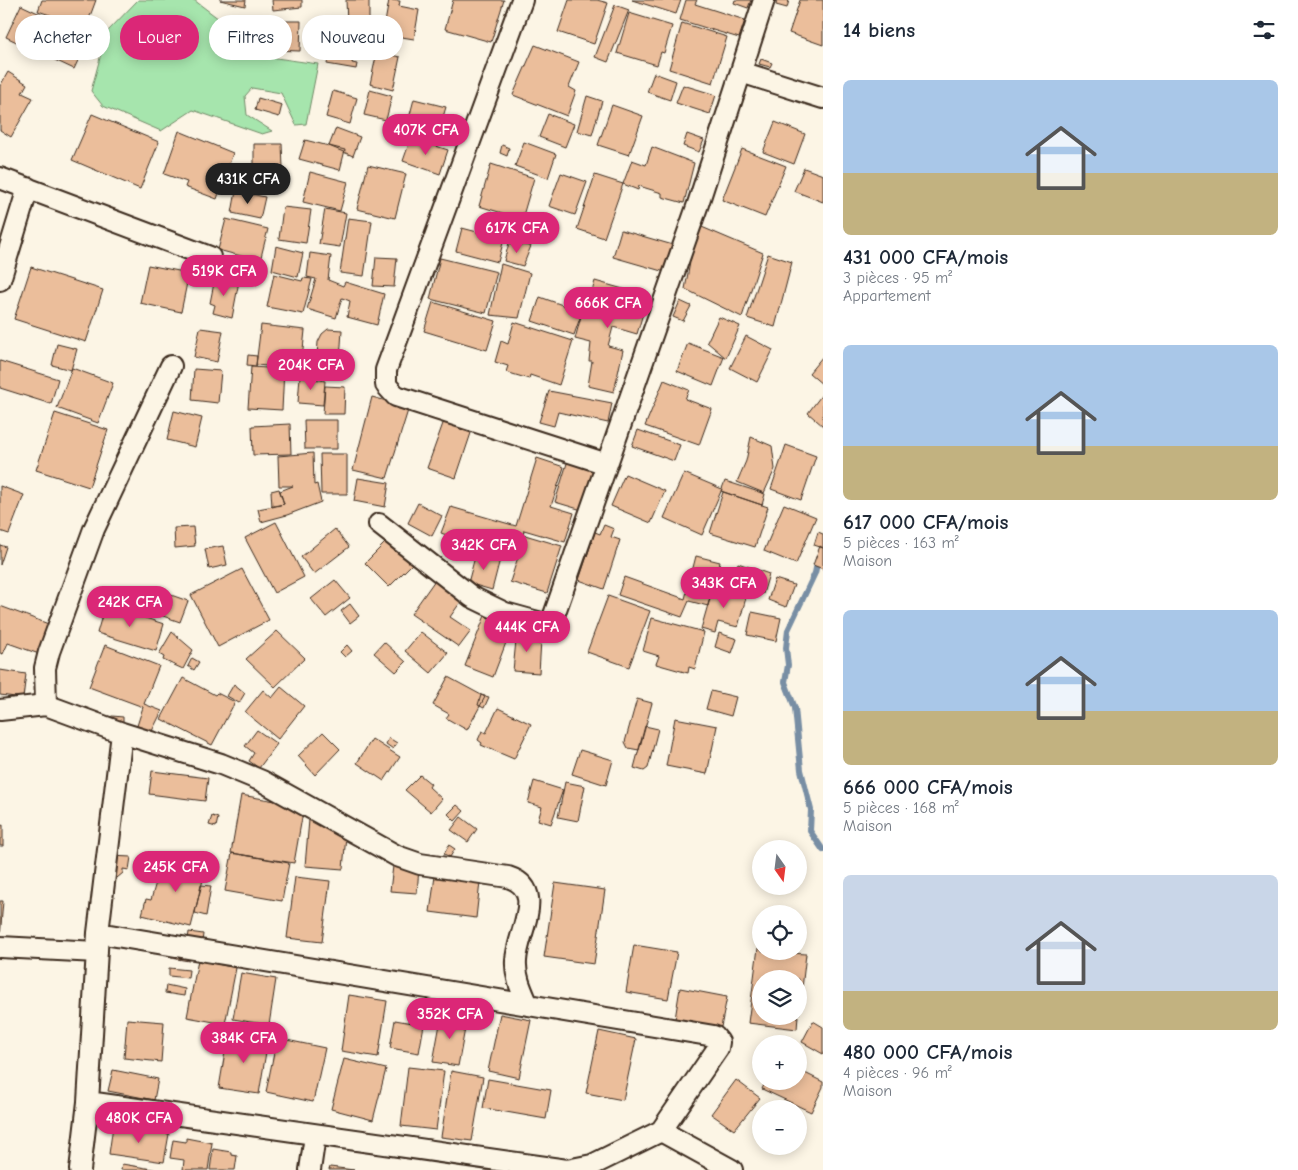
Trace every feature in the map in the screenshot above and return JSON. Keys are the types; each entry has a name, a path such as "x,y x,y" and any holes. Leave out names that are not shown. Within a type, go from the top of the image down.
{"street":[{"path":"522,0 389,361 386,370 386,385 396,396 607,464"},
{"path":"379,524 472,597 505,613 545,624 553,618 698,204 764,0"},
{"path":"741,72 823,98"},
{"path":"0,178 210,257"},
{"path":"0,280 28,188"},
{"path":"46,705 45,668 49,652 102,512 171,366"},
{"path":"0,710 46,705 122,733 221,764 262,781 396,856 420,864 508,877 520,881 528,891 529,905 516,960 516,974 528,1005"},
{"path":"80,1170 88,1102 97,942 122,733"},
{"path":"0,947 97,942 528,1005 714,1036 719,1042 718,1048 661,1131 592,1165 567,1170 315,1136 88,1102"},
{"path":"661,1131 732,1170"},
{"path":"310,1170 315,1136"}],"green space":[{"path":"138,0 194,0 214,15 209,15 209,60 290,60 318,64 306,124 296,125 281,93 252,88 245,96 247,115 272,131 262,134 193,110 161,131 103,106 91,91 99,60 110,60 110,29 120,19 120,60 199,60 199,15 123,15"}],"building":[{"path":"42,0 96,0 90,15 50,15 38,11"},
{"path":"220,0 246,0 245,6"},
{"path":"272,0 302,0 302,7 273,10"},
{"path":"346,0 369,0 369,15 347,15"},
{"path":"389,0 400,1 399,6 419,10 414,39 403,37 403,15 386,15"},
{"path":"453,0 504,0 491,42 445,29"},
{"path":"569,0 597,0 608,3 594,44 558,32"},
{"path":"632,0 681,0 676,14"},
{"path":"686,0 697,0 695,4 745,20 739,38 680,20"},
{"path":"735,0 751,0 748,8 734,3"},
{"path":"777,0 789,0 787,8 776,5"},
{"path":"800,0 823,0 823,45 789,33"},
{"path":"21,5 42,15 16,15"},
{"path":"615,5 629,10 608,62 595,57"},
{"path":"629,13 672,26 664,53 661,52 657,65 617,53"},
{"path":"15,18 15,41 6,37"},
{"path":"292,21 301,21 300,51 292,51"},
{"path":"682,23 727,37 713,83 669,69"},
{"path":"535,45 579,62 569,87 576,91 567,116 513,95"},
{"path":"761,59 772,63 770,67 759,64"},
{"path":"55,60 78,60 74,69"},
{"path":"328,60 353,60 352,63 357,64 356,69 327,64"},
{"path":"375,60 399,60 393,90 370,84"},
{"path":"8,72 27,84 22,93 33,98 11,137 0,130 0,86"},
{"path":"654,73 676,81 670,100 647,92"},
{"path":"683,85 716,95 710,114 676,103"},
{"path":"370,90 392,96 386,120 364,115"},
{"path":"333,91 357,98 350,124 326,117"},
{"path":"587,96 602,101 592,135 577,131"},
{"path":"258,98 282,105 279,117 255,110"},
{"path":"414,99 446,107 437,137 406,130"},
{"path":"612,105 643,116 629,155 598,145"},
{"path":"92,114 159,142 140,189 72,160"},
{"path":"548,114 574,124 565,147 539,137"},
{"path":"775,122 805,134 794,164 763,152"},
{"path":"336,128 360,137 353,156 329,146"},
{"path":"179,131 233,153 217,199 185,187 187,182 164,174"},
{"path":"687,134 704,140 699,152 683,146"},
{"path":"411,138 448,150 440,174 403,161"},
{"path":"305,140 345,150 340,170 299,159"},
{"path":"524,142 556,154 548,178 515,166"},
{"path":"254,144 282,144 283,168 254,169"},
{"path":"502,145 509,148 507,156 500,153"},
{"path":"652,147 694,163 684,203 662,197 662,193 639,186 638,190 623,184 632,160 646,165"},
{"path":"742,149 786,166 765,217 722,200"},
{"path":"491,164 534,178 522,219 479,206"},
{"path":"368,165 406,174 395,218 357,209"},
{"path":"804,168 823,175 823,202 794,191"},
{"path":"248,170 278,174 276,191 245,186"},
{"path":"310,172 348,182 340,211 303,202"},
{"path":"561,173 587,182 575,215 549,206"},
{"path":"595,175 623,184 604,238 577,229"},
{"path":"236,191 265,197 260,219 232,213"},
{"path":"283,207 311,210 306,243 279,239"},
{"path":"325,209 346,213 340,247 319,244"},
{"path":"348,218 372,221 364,276 340,273"},
{"path":"226,219 268,229 260,261 218,250"},
{"path":"697,225 763,253 742,317 685,289"},
{"path":"462,228 504,239 498,262 456,251"},
{"path":"621,230 673,245 665,272 613,257"},
{"path":"509,243 531,246 523,266 504,261"},
{"path":"276,246 303,253 298,277 272,270"},
{"path":"310,253 331,256 328,280 343,286 345,282 384,294 377,325 347,317 350,301 342,298 336,318 307,309 316,279 307,277"},
{"path":"768,254 792,262 775,327 747,318"},
{"path":"376,257 397,258 394,287 373,286"},
{"path":"440,258 497,272 486,313 430,299"},
{"path":"501,264 530,273 519,318 490,315"},
{"path":"148,265 189,273 181,312 140,303"},
{"path":"31,267 103,290 86,342 14,319"},
{"path":"274,274 302,281 303,278 312,279 303,314 267,307"},
{"path":"215,278 239,281 232,318 213,313 215,305 210,303"},
{"path":"595,281 648,296 637,334 613,327 608,346 623,350 614,392 588,386 592,361 589,361 591,343 575,339 585,301 589,302"},
{"path":"540,297 582,312 574,335 532,321"},
{"path":"680,301 691,306 683,321 673,317"},
{"path":"433,302 496,321 487,350 424,331"},
{"path":"719,317 740,326 726,358 707,342"},
{"path":"514,322 573,341 559,385 530,375 529,379 506,372 508,366 495,362 501,341 508,344"},
{"path":"261,325 305,330 301,369 256,365"},
{"path":"200,328 223,331 217,362 194,357"},
{"path":"328,329 342,330 339,375 316,372 318,342 322,334"},
{"path":"746,336 773,350 757,382 730,368"},
{"path":"688,343 724,357 713,386 677,371"},
{"path":"57,344 77,349 71,370 52,365"},
{"path":"248,355 257,356 256,366 247,365"},
{"path":"823,356 823,385 809,373"},
{"path":"0,361 58,379 51,404 0,388"},
{"path":"251,367 284,369 282,410 248,408"},
{"path":"72,368 113,383 98,423 57,408"},
{"path":"194,369 221,371 218,403 192,400"},
{"path":"300,376 325,381 323,405 298,403"},
{"path":"664,380 689,390 685,399 712,409 699,445 645,426"},
{"path":"325,386 345,387 344,414 323,414"},
{"path":"549,391 612,403 608,423 558,412 554,426 539,422"},
{"path":"823,393 823,426 808,413"},
{"path":"372,397 409,407 387,478 353,470"},
{"path":"174,411 202,418 195,447 167,440"},
{"path":"55,413 108,430 89,487 36,470"},
{"path":"445,418 462,430 471,433 456,478 427,468"},
{"path":"304,420 337,420 337,449 305,449"},
{"path":"290,424 291,454 253,455 252,426"},
{"path":"638,430 680,445 674,461 632,446"},
{"path":"751,437 772,446 775,469 764,493 737,482 746,461"},
{"path":"786,445 816,456 801,500 771,489"},
{"path":"313,453 314,485 317,484 321,502 287,515 261,522 258,509 284,504 280,491 293,486 279,486 278,456"},
{"path":"320,454 347,454 347,494 321,494"},
{"path":"537,458 564,467 551,506 574,513 565,542 524,530 522,539 510,535 509,540 518,542 514,554 505,551 507,543 478,534 474,545 441,533 451,507 516,526"},
{"path":"568,460 595,468 582,510 555,502"},
{"path":"684,473 722,489 702,535 664,518"},
{"path":"625,474 665,491 651,523 611,506"},
{"path":"358,478 389,483 385,507 354,501"},
{"path":"725,481 765,494 762,505 721,491"},
{"path":"0,486 24,495 9,534 0,531"},
{"path":"279,489 284,504 272,507 271,491"},
{"path":"723,492 768,507 755,547 710,533"},
{"path":"418,503 442,516 432,536 408,523"},
{"path":"784,504 816,517 796,564 764,551"},
{"path":"276,522 304,577 274,593 245,538"},
{"path":"604,525 614,529 611,537 620,540 604,589 579,580 595,532 600,534"},
{"path":"193,527 195,546 175,548 174,528"},
{"path":"335,529 349,547 314,574 301,557"},
{"path":"818,532 823,534 823,548 814,545"},
{"path":"525,535 562,546 547,593 510,582"},
{"path":"386,542 390,542 412,564 389,587 365,563"},
{"path":"0,545 6,547 0,565"},
{"path":"223,546 227,565 209,569 205,549"},
{"path":"820,546 823,548 823,569 813,565"},
{"path":"476,553 500,559 492,590 468,583"},
{"path":"696,556 720,562 708,606 689,601 682,617 618,595 624,577 685,599"},
{"path":"738,563 769,574 763,594 731,583"},
{"path":"242,569 269,620 218,647 191,595"},
{"path":"775,579 794,585 786,607 768,600"},
{"path":"335,580 350,598 326,617 311,599"},
{"path":"435,580 462,600 450,617 471,631 459,647 411,614"},
{"path":"713,587 747,594 738,627 718,622 715,633 701,629"},
{"path":"154,589 188,601 180,622 146,610"},
{"path":"608,596 650,611 629,667 587,652"},
{"path":"350,604 359,616 350,623 341,611"},
{"path":"105,605 164,624 156,651 97,633"},
{"path":"0,606 54,626 42,655 8,643 3,654 0,653"},
{"path":"752,612 781,618 776,641 747,635"},
{"path":"486,613 501,619 497,628 510,632 493,677 465,666"},
{"path":"652,618 704,632 695,669 689,667 688,673 656,664 659,656 643,651"},
{"path":"517,630 528,631 528,636 541,640 539,673 513,671"},
{"path":"277,631 305,658 275,687 246,659"},
{"path":"172,632 193,650 183,669 163,660 164,657 159,654"},
{"path":"421,632 448,653 431,673 405,651"},
{"path":"719,633 737,639 732,653 715,647"},
{"path":"384,642 406,662 396,672 374,653"},
{"path":"105,645 159,666 144,704 162,711 152,731 136,729 143,707 89,687"},
{"path":"347,645 352,651 345,657 340,652"},
{"path":"192,658 199,662 194,670 188,666"},
{"path":"0,670 26,674 23,698 0,695"},
{"path":"448,677 485,697 467,730 446,718 449,714 433,705"},
{"path":"183,678 215,695 217,693 235,702 212,745 161,719"},
{"path":"234,684 245,693 239,703 227,696"},
{"path":"281,687 304,706 278,739 245,712 263,690 272,698"},
{"path":"711,691 736,697 731,716 706,709"},
{"path":"481,695 489,697 484,708 478,705"},
{"path":"637,699 652,703 639,750 628,748 625,742"},
{"path":"498,708 531,724 514,759 481,745 482,743 478,740 482,731 486,733"},
{"path":"112,716 123,717 123,728 105,721"},
{"path":"675,718 717,726 707,774 666,766"},
{"path":"645,726 658,729 648,768 644,771 634,768"},
{"path":"257,730 277,744 259,768 249,761 254,753 245,746"},
{"path":"323,732 340,749 315,775 298,756"},
{"path":"389,738 397,743 393,749 386,744"},
{"path":"372,739 400,757 384,781 357,763"},
{"path":"580,750 613,760 606,785 572,774"},
{"path":"152,771 208,778 205,801 149,794"},
{"path":"420,775 431,784 429,787 442,799 431,812 405,790"},
{"path":"534,781 563,790 551,824 538,820 542,807 528,803"},
{"path":"565,782 585,786 578,821 558,817"},
{"path":"241,795 304,806 294,863 231,853"},
{"path":"457,805 464,811 455,821 448,814"},
{"path":"212,816 218,818 216,827 209,825"},
{"path":"461,817 477,829 468,842 451,830"},
{"path":"309,820 347,824 343,869 305,866"},
{"path":"3,825 3,846 0,846 0,826"},
{"path":"449,845 455,849 450,857 444,854"},
{"path":"232,853 289,863 282,901 225,891"},
{"path":"111,856 131,857 129,870 123,869 123,873 117,878 110,878"},
{"path":"163,857 206,868 191,927 142,915 146,899 151,900"},
{"path":"393,866 419,868 417,893 390,891"},
{"path":"435,876 480,882 476,918 430,912"},
{"path":"295,877 330,881 322,942 287,938"},
{"path":"555,883 605,890 594,964 544,957"},
{"path":"201,885 211,886 206,916 195,913"},
{"path":"0,901 3,901 0,938"},
{"path":"189,932 203,934 202,942 188,940"},
{"path":"634,945 677,952 668,999 626,992"},
{"path":"172,951 190,953 189,961 171,958"},
{"path":"198,960 236,968 225,1024 187,1017"},
{"path":"756,960 805,960 804,970 755,970"},
{"path":"169,968 189,970 188,978 169,976"},
{"path":"241,973 276,979 269,1025 233,1019"},
{"path":"166,985 185,989 184,996 165,993"},
{"path":"680,988 727,997 721,1027 675,1019"},
{"path":"752,993 752,1023 748,1023"},
{"path":"349,995 387,1001 378,1057 341,1051"},
{"path":"442,1013 467,1018 458,1066 433,1062"},
{"path":"500,1014 531,1020 519,1078 488,1071"},
{"path":"127,1019 164,1022 161,1062 124,1058"},
{"path":"395,1020 424,1025 419,1053 390,1048"},
{"path":"813,1021 823,1027 823,1054 807,1045 806,1035"},
{"path":"764,1025 797,1025 797,1029"},
{"path":"599,1031 636,1039 623,1100 586,1093"},
{"path":"228,1034 268,1040 259,1094 219,1088"},
{"path":"277,1038 325,1048 313,1102 266,1092"},
{"path":"344,1059 386,1069 373,1120 331,1109"},
{"path":"408,1067 444,1071 436,1130 401,1126"},
{"path":"113,1070 158,1079 154,1100 108,1091"},
{"path":"451,1071 483,1077 472,1141 441,1137"},
{"path":"807,1074 823,1082 823,1087 811,1112 807,1110 807,1100 785,1100 764,1090 807,1090"},
{"path":"488,1079 551,1090 546,1119 483,1108"},
{"path":"736,1080 760,1098 758,1100 752,1100 752,1108 734,1130 711,1114"},
{"path":"113,1126 169,1134 164,1162 109,1154"},
{"path":"186,1138 212,1143 208,1170 183,1170 184,1160 170,1158 173,1140 186,1142"},
{"path":"213,1149 231,1152 231,1155 237,1156 235,1170 210,1170"},
{"path":"122,1164 158,1170 121,1170"},
{"path":"330,1167 354,1170 329,1170"}],"waterway":[{"path":"818,559 815,573 788,630 786,648 788,665 785,682 795,708 801,770 811,810 810,831 823,850"}]}
